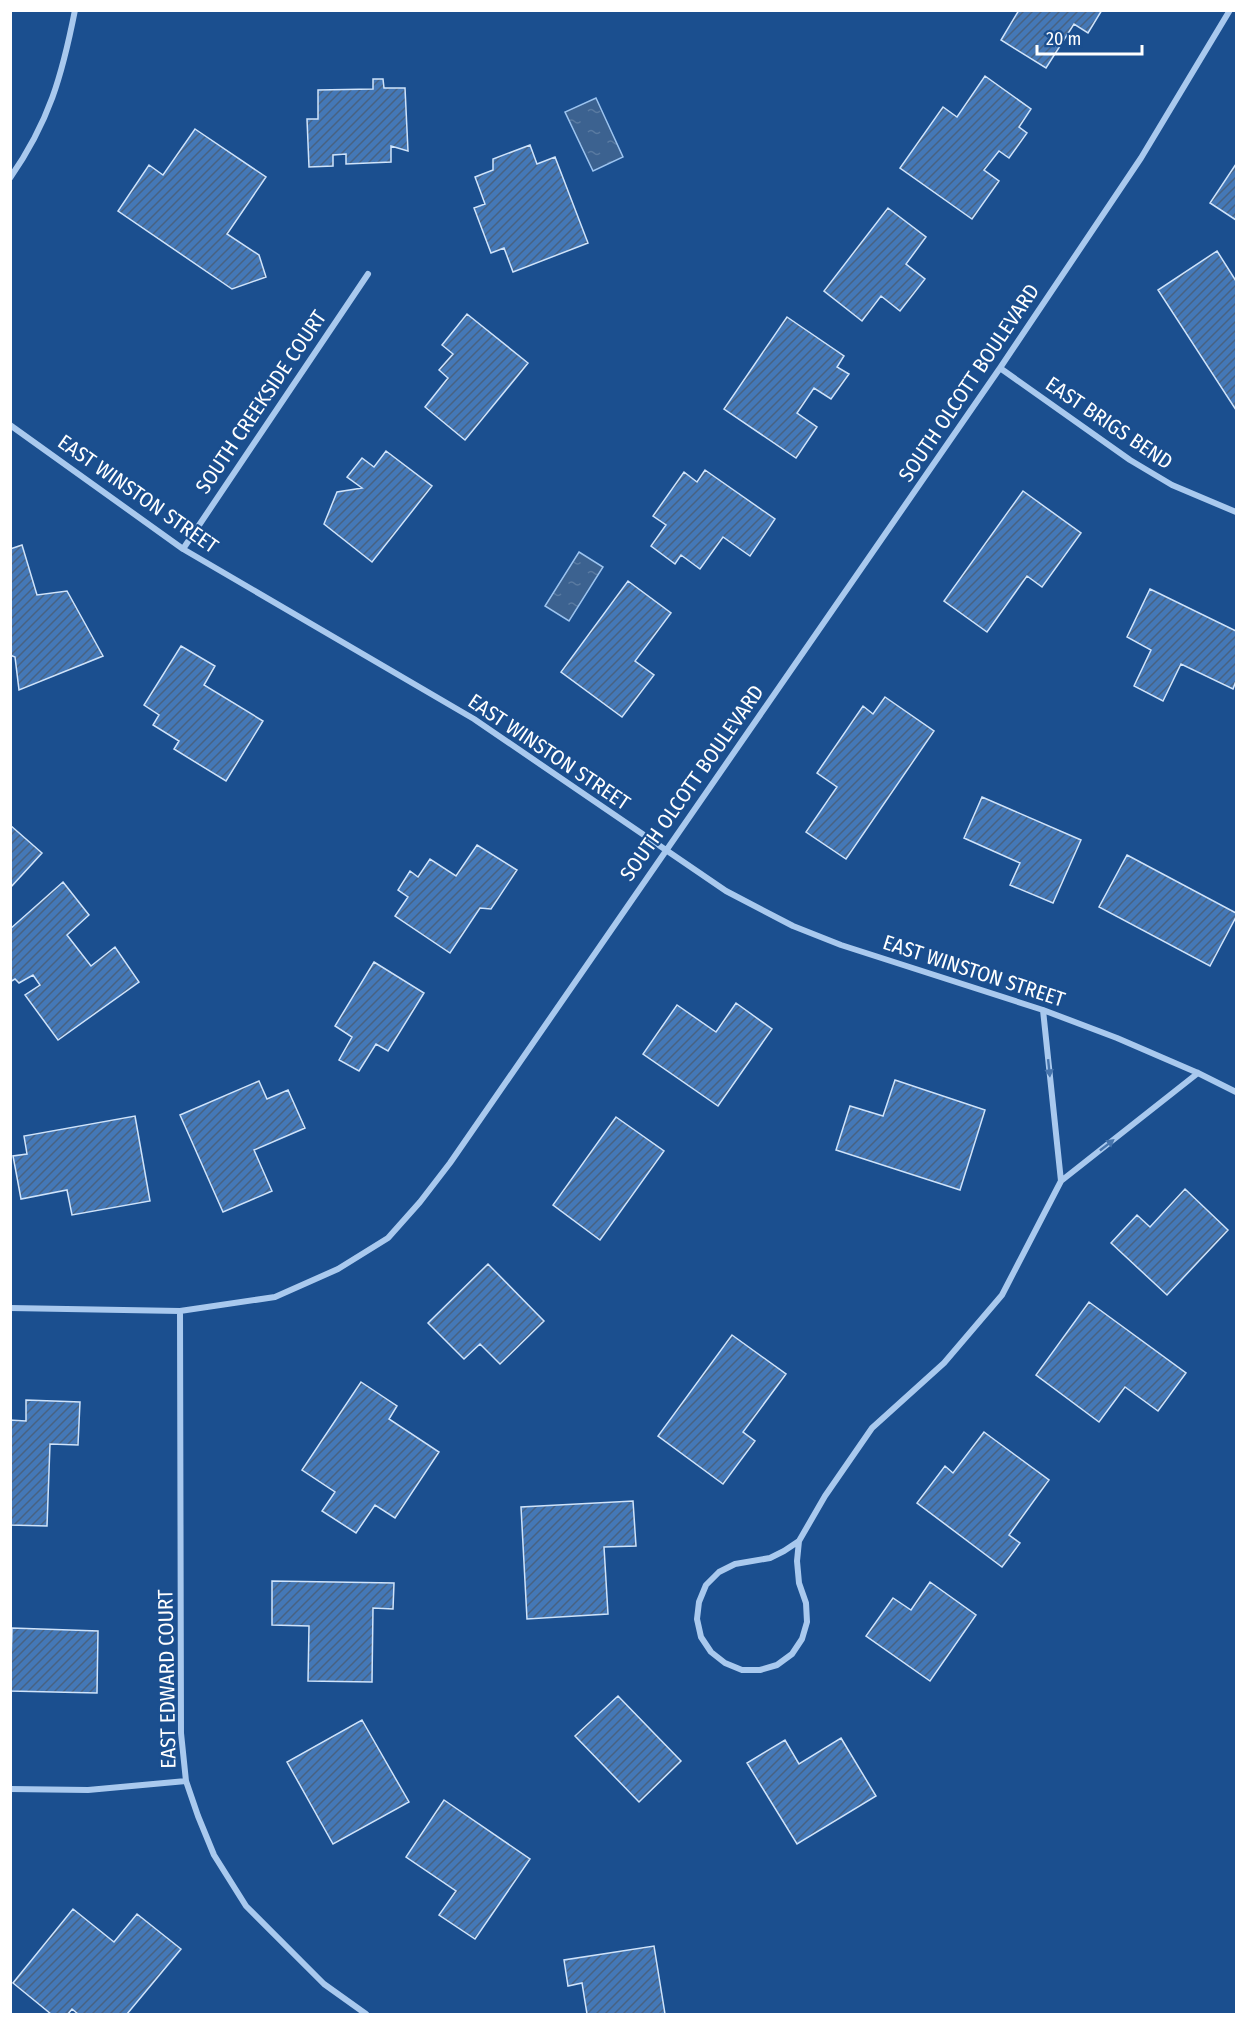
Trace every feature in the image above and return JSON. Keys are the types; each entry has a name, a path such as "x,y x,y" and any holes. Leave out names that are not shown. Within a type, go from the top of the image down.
{"street":[{"path":"10,178 38,134 53,100 64,63 75,10"},
{"name":"SOUTH OLCOTT BOULEVARD","path":"10,1308 180,1311 275,1297 338,1269 387,1238 420,1202 450,1163 1000,368 1141,158 1230,10"},
{"name":"SOUTH CREEKSIDE COURT","path":"183,549 368,274"},
{"name":"EAST BRIGS BEND","path":"1000,368 1130,460 1172,485 1236,512"},
{"name":"EAST WINSTON STREET","path":"10,425 183,549 474,719 726,891 793,926 841,945 1043,1010 1118,1038 1236,1092"},
{"path":"1043,1010 1061,1181"},
{"path":"799,1541 770,1558 735,1564 719,1572 706,1585 699,1602 697,1620 701,1637 711,1652 725,1663 742,1670 760,1670 777,1665 792,1654 802,1639 807,1622 806,1603 799,1583 796,1561 799,1541 825,1496 872,1428 944,1363 1002,1295 1061,1181 1198,1073"},
{"name":"EAST EDWARD COURT","path":"180,1311 181,1733 186,1781 214,1855 246,1906 324,1984 366,2014"},
{"path":"10,1789 88,1790 186,1781"}],"water":[{"path":"596,98 623,157 593,171 565,112"},
{"path":"579,552 603,567 569,621 545,606"}],"building":[{"path":"1019,10 1102,10 1088,33 1074,24 1046,68 1001,40"},
{"path":"985,76 1031,109 1019,127 1027,133 1009,158 999,151 984,170 999,181 972,219 900,168 943,107 957,117"},
{"path":"373,79 383,79 384,88 405,88 408,151 391,146 391,162 346,164 346,154 333,155 333,166 309,167 307,119 318,119 318,90 373,89"},
{"path":"195,129 266,177 227,234 259,255 266,277 232,289 118,211 149,165 163,175"},
{"path":"530,145 537,164 555,157 588,243 513,272 504,248 491,253 474,208 485,204 475,177 493,170 493,159"},
{"path":"1236,164 1236,220 1210,203"},
{"path":"888,208 926,237 906,264 925,279 900,311 881,296 862,321 824,291"},
{"path":"1217,251 1236,281 1236,410 1158,290"},
{"path":"467,314 528,363 465,440 425,407 448,378 439,370 453,354 442,345"},
{"path":"787,317 844,356 837,367 849,374 831,399 814,388 797,413 817,427 796,458 724,409"},
{"path":"386,451 432,486 372,562 324,524 337,492 362,488 347,477 362,458 374,467"},
{"path":"705,470 775,519 750,556 723,537 700,569 681,555 675,564 651,546 666,525 653,516 684,472 697,482"},
{"path":"1023,491 1081,533 1042,587 1027,576 987,632 944,601"},
{"path":"22,545 37,595 67,591 103,656 19,690 15,657 10,655 10,549"},
{"path":"628,581 671,613 635,661 654,675 622,717 561,672"},
{"path":"1150,589 1236,631 1236,681 1233,689 1181,664 1163,701 1134,686 1151,650 1127,637"},
{"path":"181,646 215,666 204,685 263,721 226,781 174,749 179,741 153,725 159,715 144,705"},
{"path":"885,697 934,731 846,859 806,832 837,787 817,773 863,706 873,714"},
{"path":"982,797 1081,840 1053,903 1010,885 1020,863 964,838"},
{"path":"10,825 42,853 10,888"},
{"path":"477,845 517,870 491,909 480,908 450,953 395,916 408,897 398,890 410,871 418,877 430,859 456,876"},
{"path":"1127,855 1236,913 1210,966 1099,907"},
{"path":"63,882 89,915 67,935 91,966 115,947 139,982 58,1040 25,995 40,985 33,975 19,983 15,979 10,982 10,929"},
{"path":"374,962 424,993 388,1051 376,1044 359,1071 339,1060 352,1037 335,1026"},
{"path":"736,1003 772,1029 718,1106 643,1054 677,1005 716,1032"},
{"path":"895,1080 985,1110 960,1190 836,1150 850,1106 883,1116"},
{"path":"259,1081 267,1099 288,1090 305,1128 254,1150 272,1191 223,1212 180,1115"},
{"path":"135,1116 150,1201 72,1215 67,1190 21,1199 13,1156 27,1154 24,1136"},
{"path":"616,1117 664,1151 600,1240 553,1205"},
{"path":"1185,1189 1228,1230 1167,1295 1111,1243 1137,1215 1150,1227"},
{"path":"488,1264 544,1321 500,1364 480,1344 464,1359 428,1323"},
{"path":"1089,1302 1186,1373 1158,1411 1125,1387 1099,1422 1036,1375"},
{"path":"732,1335 786,1374 743,1432 755,1441 723,1484 658,1436"},
{"path":"361,1382 397,1406 389,1419 439,1452 395,1518 375,1505 356,1533 322,1511 335,1492 302,1470"},
{"path":"26,1400 80,1402 78,1445 50,1444 47,1526 10,1525 10,1420 26,1421"},
{"path":"984,1432 1049,1480 1009,1535 1020,1543 1002,1567 917,1503 945,1466 953,1473"},
{"path":"633,1501 636,1546 604,1547 608,1614 527,1619 521,1507"},
{"path":"272,1581 394,1583 393,1609 373,1608 372,1682 308,1681 309,1626 272,1625"},
{"path":"930,1582 976,1615 930,1681 866,1636 893,1598 911,1610"},
{"path":"12,1628 98,1631 97,1693 10,1691"},
{"path":"618,1696 681,1761 639,1802 575,1736"},
{"path":"362,1720 409,1802 333,1844 287,1762"},
{"path":"841,1738 876,1796 797,1844 747,1763 785,1740 799,1764"},
{"path":"444,1800 530,1859 475,1939 439,1915 456,1891 406,1857"},
{"path":"73,1909 114,1942 137,1914 181,1949 127,2014 78,2014 72,2009 68,2014 51,2014 13,1983"},
{"path":"654,1946 665,2014 587,2014 582,1983 568,1986 564,1960"}]}
